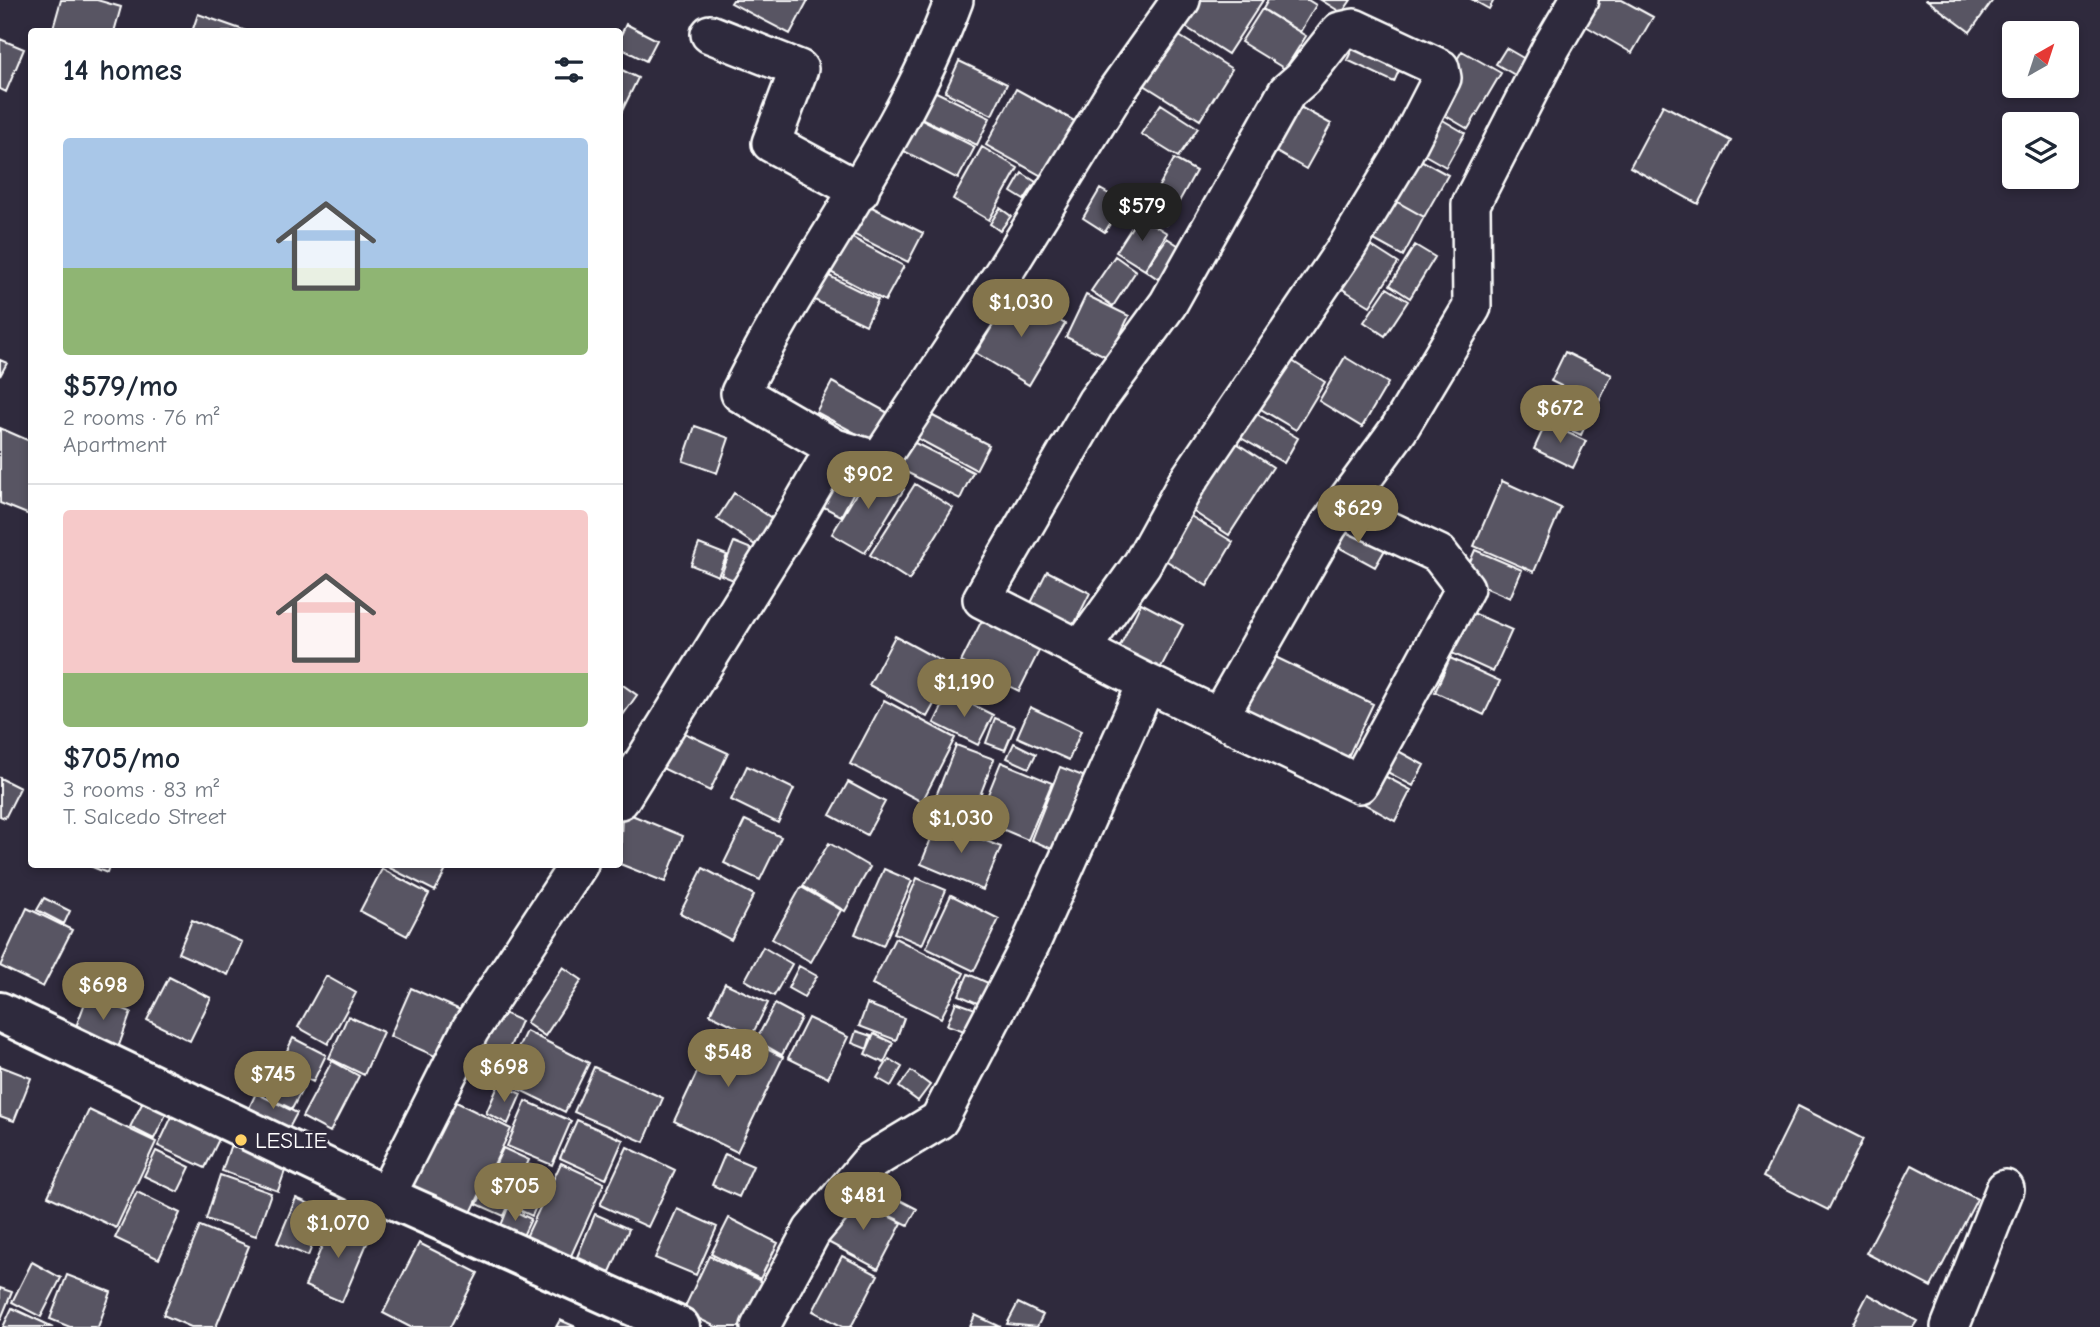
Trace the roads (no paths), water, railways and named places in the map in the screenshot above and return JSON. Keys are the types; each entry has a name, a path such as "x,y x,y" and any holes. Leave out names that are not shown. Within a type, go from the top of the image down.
{"street":[{"path":"954,0 933,58 860,191 773,327 740,393 835,449 879,461 1006,269 1115,93 1181,0"},
{"path":"1219,717 1341,508 1399,429 1472,307 1471,204 1551,48 1579,0"},
{"path":"1082,648 1142,564 1186,484 1348,244 1403,154 1442,78 1440,68 1354,28 1340,31 1303,78 1287,92 1168,304 1096,402 982,599 1147,683 1359,784 1465,588 1439,554 1341,508"},
{"path":"710,34 799,69 771,143 860,191"},
{"path":"623,795 835,449"},
{"path":"760,1327 812,1231 870,1161 939,1119 1031,943 1147,683"},
{"path":"386,1196 470,1030 576,868"},
{"path":"0,1012 386,1196 680,1327"},
{"path":"1950,1327 2005,1189"}],"place":[{"name":"LESLIE","path":"241,1140"}]}
